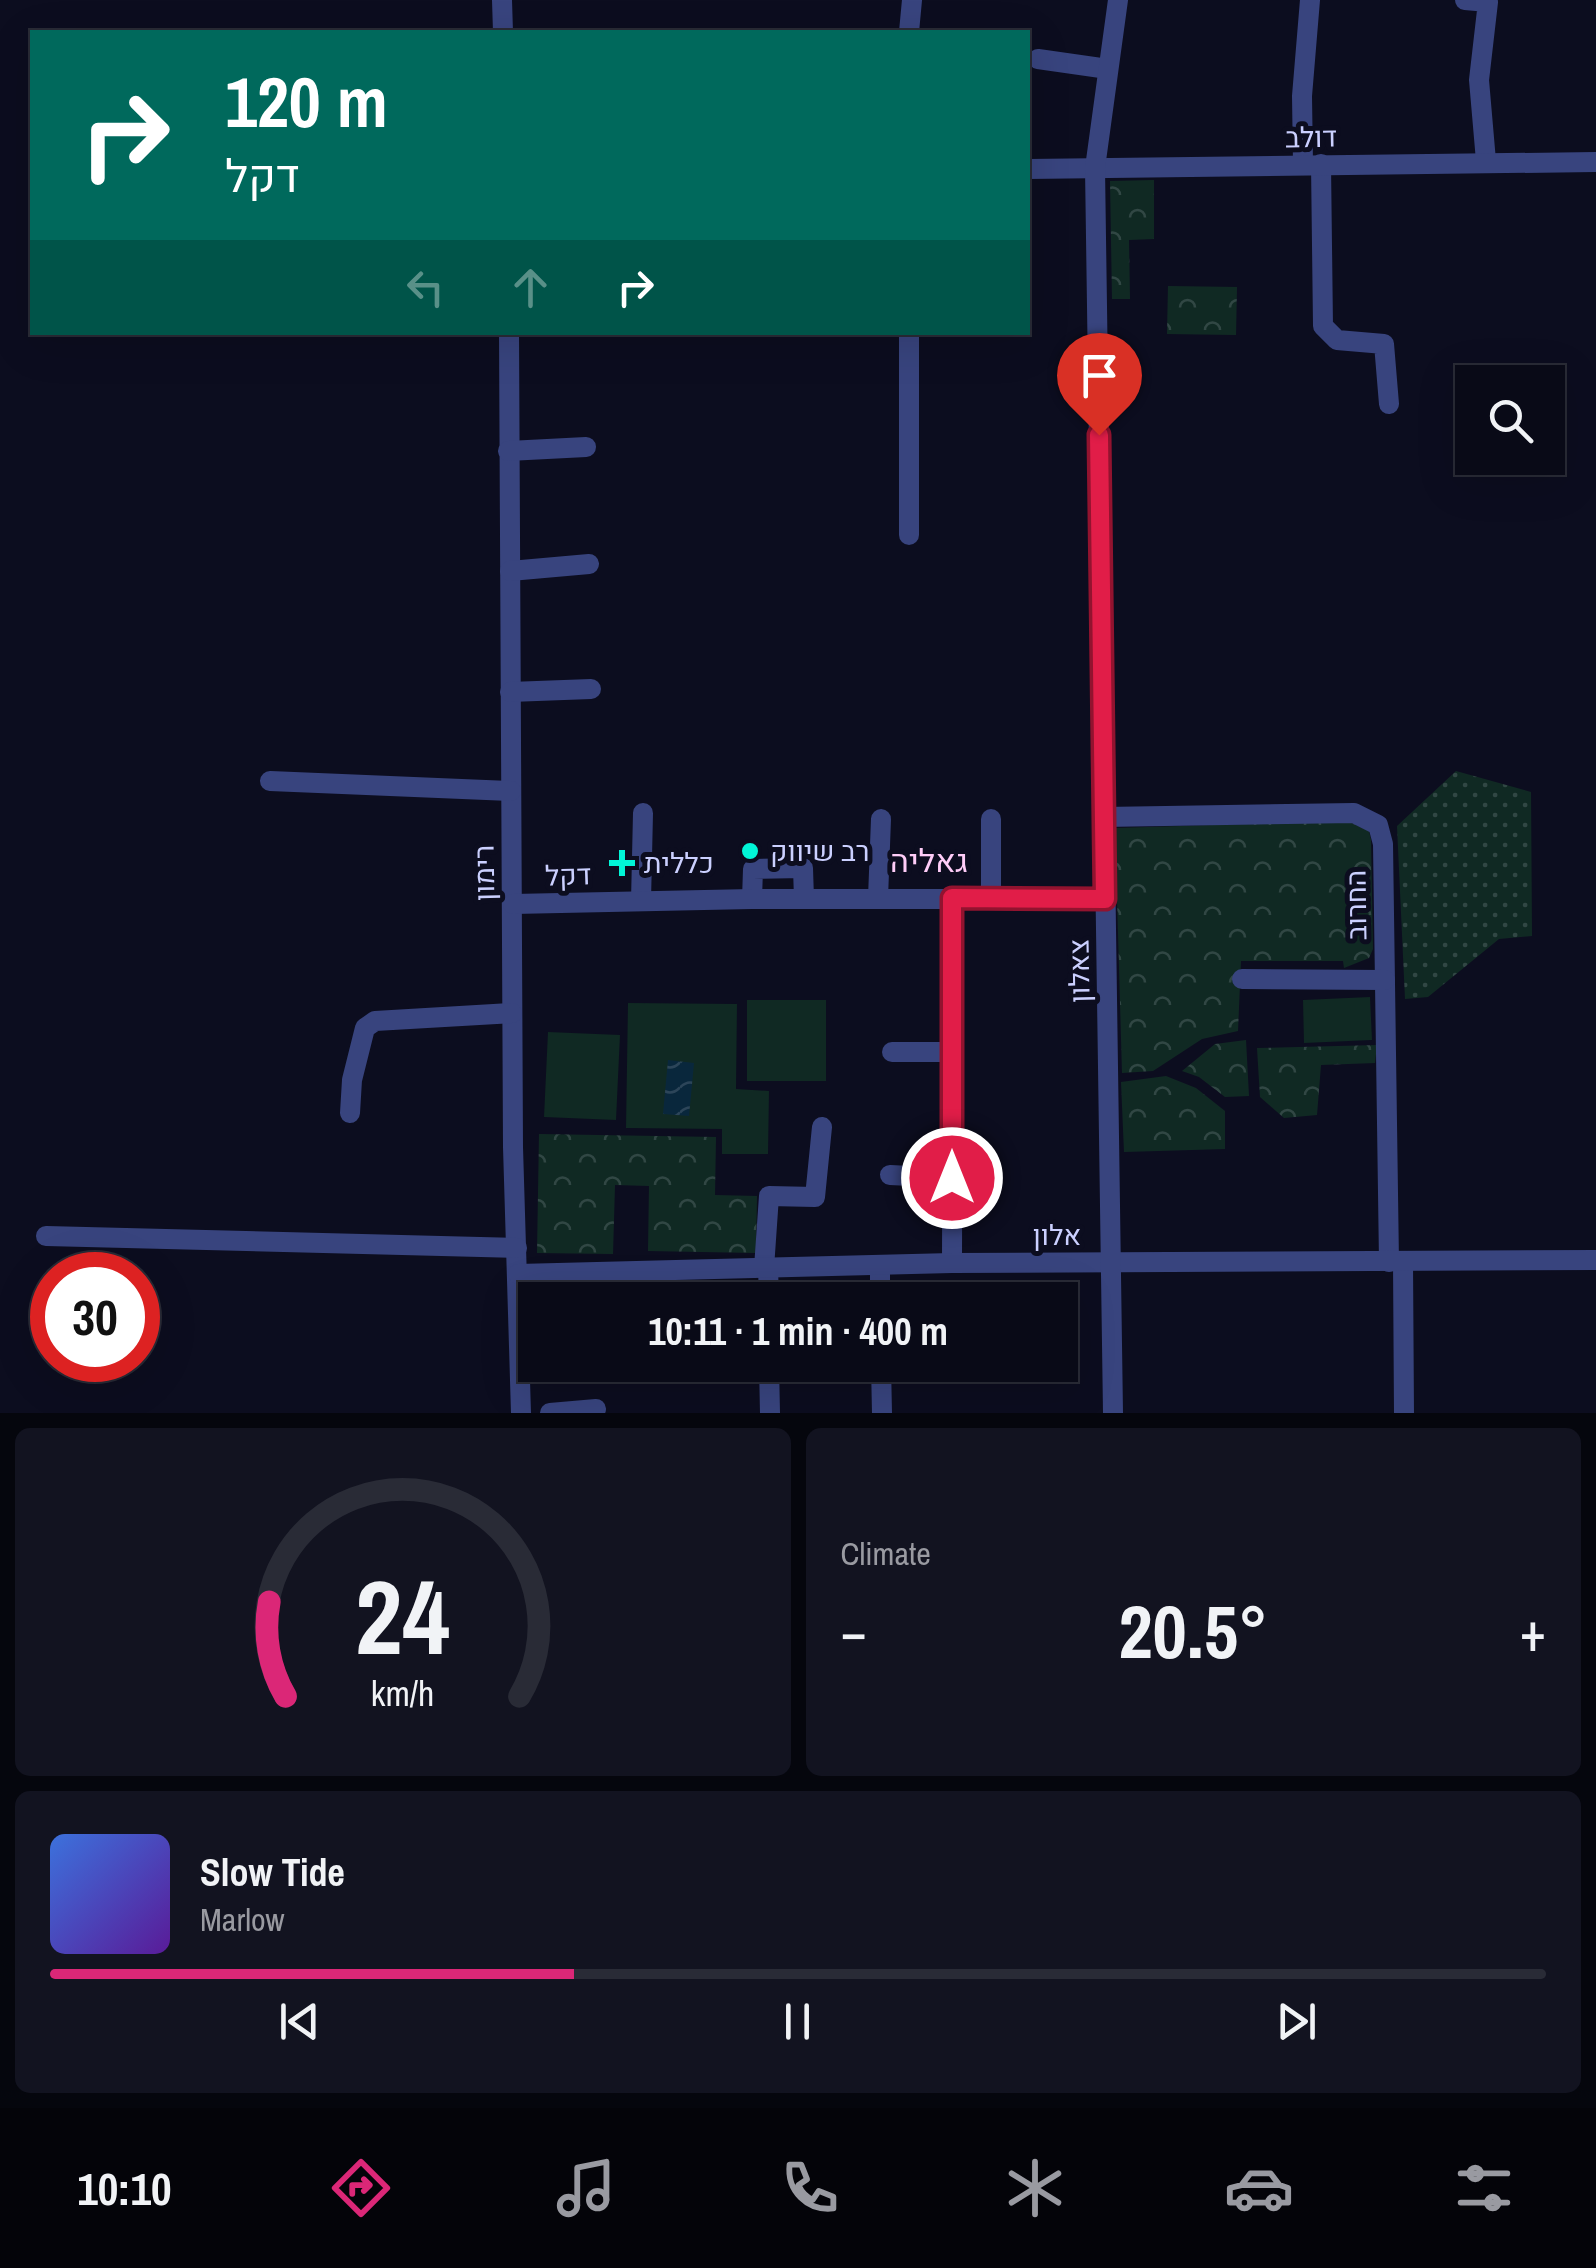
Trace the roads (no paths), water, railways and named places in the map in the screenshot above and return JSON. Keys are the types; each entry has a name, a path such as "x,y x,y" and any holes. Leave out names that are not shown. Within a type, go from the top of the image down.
{"street":[{"path":"502,0 502,30"},
{"path":"909,30 912,0"},
{"name":"צאלון","path":"1113,1413 1095,168 1118,0"},
{"path":"1310,0 1302,96 1312,164 1323,326 1336,340 1384,344 1389,404"},
{"path":"1465,0 1488,2 1479,80 1486,161"},
{"path":"1038,59 1108,69"},
{"name":"דולב","path":"1030,168 1596,162"},
{"name":"רימון","path":"509,335 512,1013 521,1413"},
{"path":"909,335 909,535"},
{"path":"508,451 586,447"},
{"path":"510,571 588,564"},
{"path":"510,692 591,689"},
{"path":"270,780 511,790"},
{"name":"החרוב","path":"1104,817 1354,812 1373,819 1383,844 1385,980 1404,1413"},
{"path":"641,901 643,813"},
{"path":"878,898 881,819"},
{"path":"991,819 991,899"},
{"path":"752,899 753,868 803,868 804,898"},
{"name":"דקל","path":"512,904 804,898 1105,899"},
{"path":"952,898 952,1263"},
{"path":"1242,979 1385,980"},
{"path":"350,1114 352,1080 365,1028 375,1021 512,1013"},
{"path":"892,1052 952,1052"},
{"path":"767,1282 769,1196 815,1197 822,1127"},
{"path":"890,1175 952,1178"},
{"path":"46,1236 517,1248"},
{"name":"אלון","path":"518,1274 952,1263 1596,1260"},
{"path":"880,1265 880,1282"},
{"path":"769,1382 770,1413"},
{"path":"881,1382 882,1413"},
{"path":"550,1413 596,1409"}],"water":[{"path":"668,1060 694,1063 689,1116 663,1114"}],"place":[{"name":"רב שיווק","path":"750,851"},
{"name":"כללית","path":"622,863"}],"district":[{"name":"גאליה","path":"929,860"}]}
